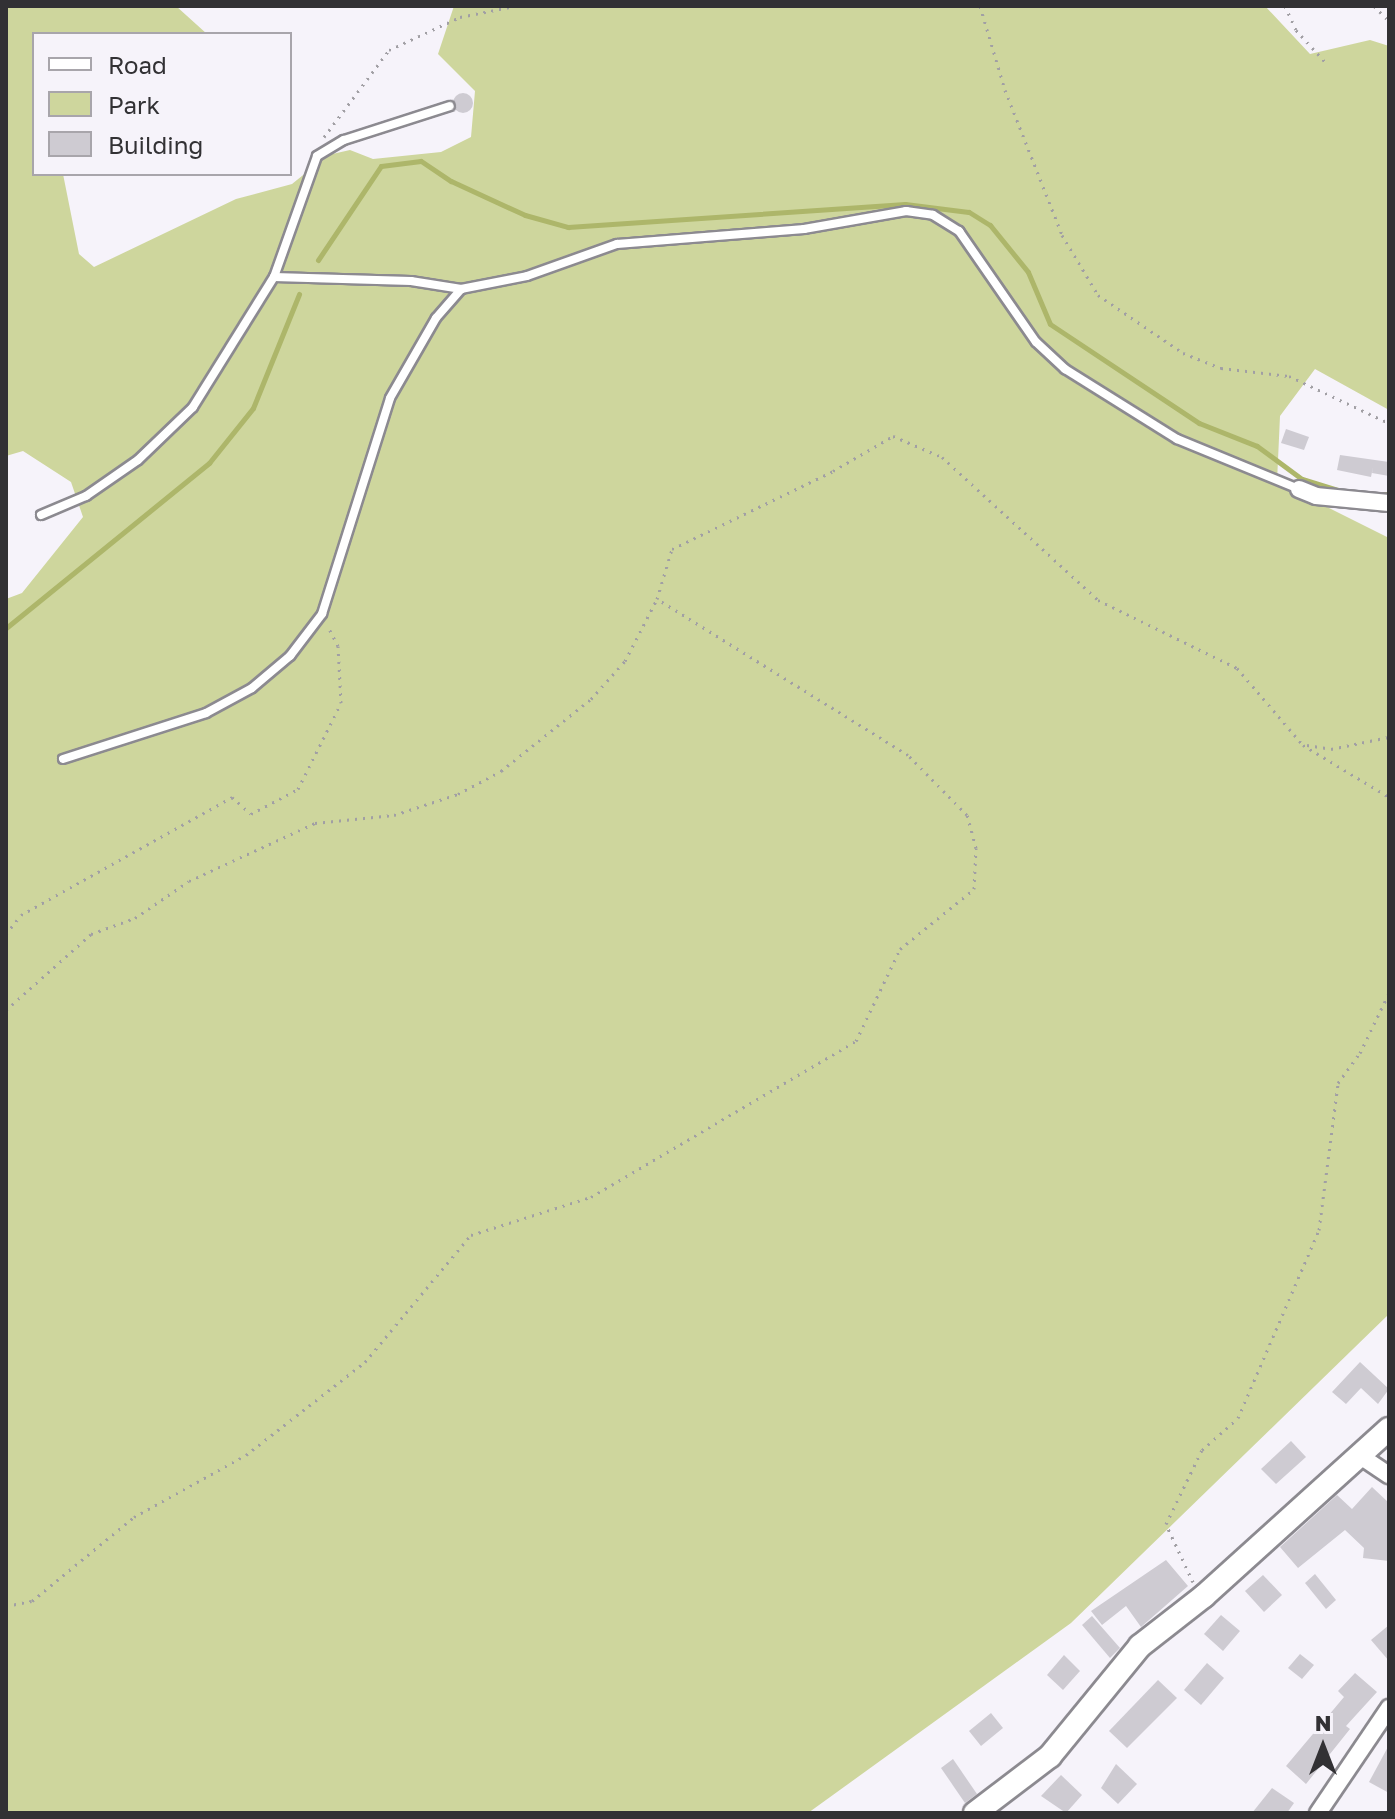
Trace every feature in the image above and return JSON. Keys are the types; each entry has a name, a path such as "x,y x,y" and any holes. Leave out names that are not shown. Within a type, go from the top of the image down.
{"street":[{"path":"1299,489 1316,496 1389,503"},
{"path":"975,1813 1050,1756 1140,1646 1204,1596 1389,1429"},
{"path":"1359,1455 1389,1475"},
{"path":"1318,1813 1382,1735 1389,1708"}],"lane":[{"path":"41,515 86,496 138,460 193,407 274,277 317,156 344,140 450,106"},
{"path":"274,277 411,281 461,289 527,276 617,244 804,229 906,211 933,215 959,231 1036,342 1065,369 1177,439 1299,489"},
{"path":"63,759 159,732 252,688 290,656 322,614 390,398 436,318 461,289"}],"path":[{"path":"317,156 325,135 389,50 460,17 515,6"},
{"path":"980,6 1005,90 1062,235 1098,295 1183,353 1221,368 1289,376 1389,423"},
{"path":"1285,6 1296,30 1327,64"},
{"path":"1374,6 1389,21"},
{"path":"6,1010 91,934 135,918 189,881 315,823 394,815 458,794 501,771 591,699 625,661 657,599 672,549 893,436 942,457 1098,600 1237,668 1303,745 1389,797"},
{"path":"6,1606 32,1601 134,1517 246,1455 365,1362 471,1235 591,1197 856,1041 900,949 974,889 976,848 967,815 908,755 657,599"},
{"path":"6,934 21,915 232,797 251,814 298,789 341,703 338,646 322,614"},
{"path":"1303,745 1331,749 1389,737"},
{"path":"1204,1596 1186,1572 1166,1524 1202,1450 1238,1418 1319,1230 1338,1083 1360,1053 1389,993"}],"green space":[{"path":"6,6 176,6 205,32 32,32 32,176 63,176 79,254 94,267 236,199 292,184 328,155 350,150 373,159 441,152 471,137 475,91 438,54 454,6 1265,6 1310,54 1370,40 1389,46 1389,410 1315,369 1280,416 1277,482 1389,538 1389,1314 1071,1623 808,1813 6,1813 6,599 22,593 83,517 71,482 23,451 6,456"}],"building":[{"path":"463,93 470,96 473,103 470,110 463,113 456,110 453,103 456,96"},
{"path":"1286,429 1309,437 1304,450 1281,443"},
{"path":"1340,455 1389,462 1389,476 1372,473 1373,467 1371,477 1337,470"},
{"path":"1360,1362 1389,1389 1378,1404 1361,1388 1346,1404 1332,1392"},
{"path":"1291,1441 1306,1457 1276,1484 1261,1469"},
{"path":"1372,1487 1389,1503 1389,1561 1363,1558 1364,1548 1345,1530 1298,1568 1280,1547 1337,1495 1352,1509"},
{"path":"1166,1560 1188,1586 1141,1627 1126,1606 1102,1625 1091,1611"},
{"path":"1315,1574 1336,1600 1326,1609 1305,1583"},
{"path":"1263,1575 1282,1595 1264,1612 1245,1591"},
{"path":"1221,1615 1240,1631 1223,1651 1204,1634"},
{"path":"1092,1616 1120,1648 1110,1658 1082,1625"},
{"path":"1389,1625 1389,1661 1371,1640"},
{"path":"1300,1654 1314,1665 1302,1679 1288,1668"},
{"path":"1064,1655 1080,1671 1063,1690 1047,1675"},
{"path":"1207,1663 1224,1678 1201,1705 1184,1690"},
{"path":"1355,1673 1377,1692 1346,1726 1350,1729 1306,1784 1286,1766 1344,1697 1338,1691"},
{"path":"1158,1680 1177,1698 1127,1748 1109,1731"},
{"path":"991,1713 1003,1728 981,1746 969,1731"},
{"path":"1389,1745 1389,1793 1369,1782"},
{"path":"953,1759 977,1794 965,1803 941,1768"},
{"path":"1116,1764 1137,1784 1118,1804 1101,1788"},
{"path":"1061,1775 1082,1795 1066,1813 1041,1796"},
{"path":"1272,1788 1294,1803 1287,1813 1252,1813"}],"waterway":[{"path":"318,260 381,166 421,161 451,181 525,215 568,227 905,204 969,212 990,225 1028,272 1050,324 1199,423 1257,446 1302,479 1338,490"},
{"path":"6,628 209,463 253,408 299,294"},
{"path":"1372,494 1389,494"}]}
